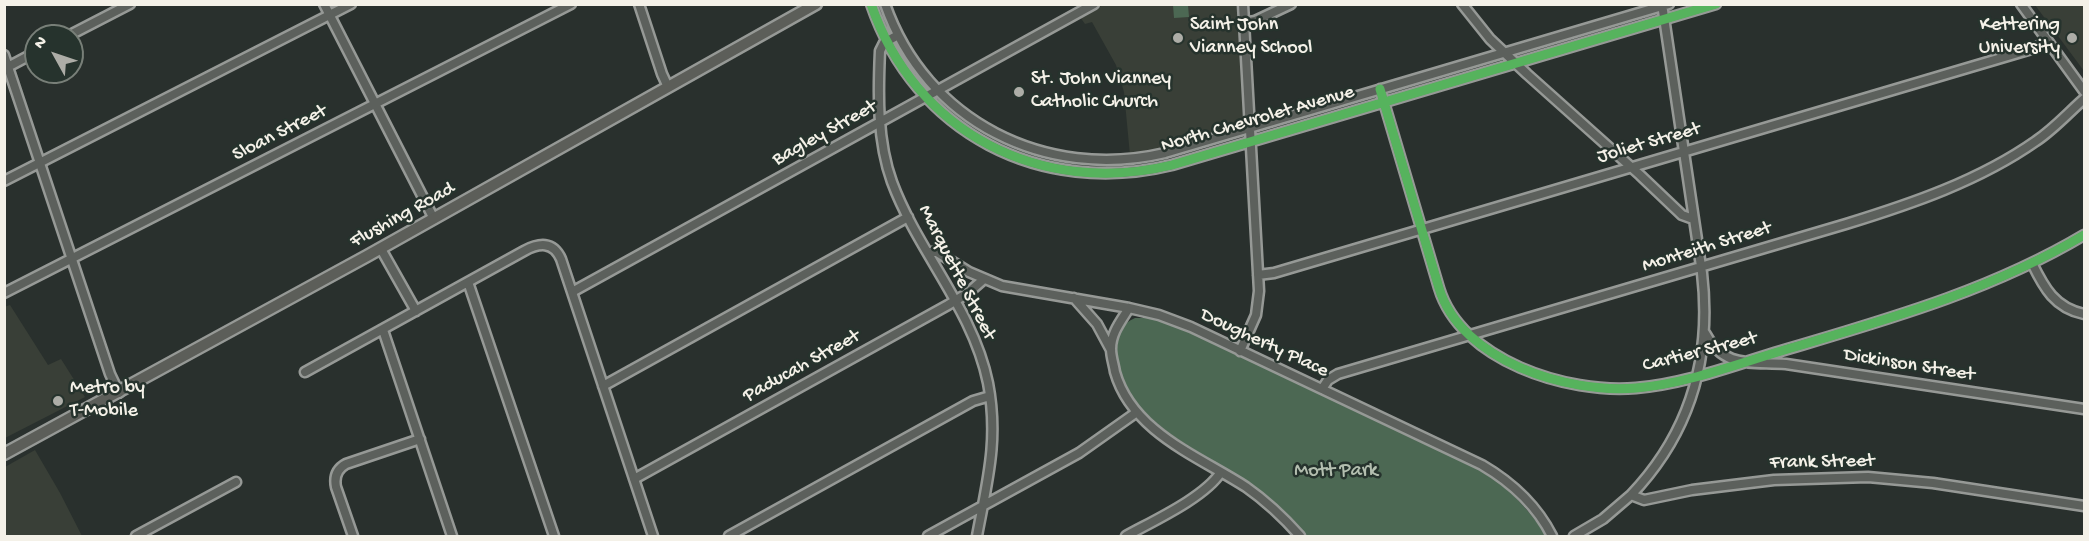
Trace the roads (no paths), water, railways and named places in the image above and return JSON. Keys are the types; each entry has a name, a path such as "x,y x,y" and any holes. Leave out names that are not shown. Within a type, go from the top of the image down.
{"main road":[{"name":"Flushing Road","path":"4,454 381,249 816,4"}],"street":[{"path":"84,28 130,4"},
{"path":"324,4 434,219"},
{"path":"4,181 351,4"},
{"name":"Sloan Street","path":"4,294 571,4"},
{"path":"639,4 668,87"},
{"name":"North Chevrolet Avenue","path":"871,4 886,41 903,69 926,97 961,128 1000,151 1045,167 1087,174 1122,174 1150,170 1716,4"},
{"name":"North Chevrolet Avenue","path":"885,4 898,35 914,62 938,91 970,118 1006,139 1044,153 1088,160 1147,157 1664,5"},
{"name":"Bagley Street","path":"572,292 1094,4"},
{"path":"1240,351 1257,309 1258,275 1243,4"},
{"path":"1244,23 1256,21 1291,4"},
{"path":"1462,4 1504,53 1682,215 1693,219"},
{"path":"2021,4 2085,91"},
{"path":"1574,537 1604,519 1631,495 1658,464 1677,433 1690,403 1698,375 1705,333 1705,306 1664,20 1664,5"},
{"path":"886,41 898,35"},
{"name":"Marquette Street","path":"886,41 879,51 881,123 888,172 908,217 955,301 977,348 990,396 993,453 976,537"},
{"name":"Joliet Street","path":"1258,275 1274,273 1684,152 2035,48 2048,41"},
{"path":"4,55 6,68 41,163 110,374 119,393"},
{"path":"6,68 24,58"},
{"name":"Cartier Street","path":"1380,90 1443,300 1454,318 1470,335 1498,356 1547,377 1578,385 1635,388 1670,383 1742,363 1918,310 1975,289 2085,235"},
{"name":"Monteith Street","path":"1322,389 1326,382 1338,374 1879,214 1960,183 2004,161 2038,140 2085,99"},
{"path":"1087,174 1088,160"},
{"path":"603,386 908,217"},
{"path":"305,372 532,246 542,244 549,246 559,254 653,537"},
{"path":"381,249 416,311"},
{"name":"Dougherty Place","path":"928,252 938,252 963,269 1014,289 1129,308 1179,322 1472,460 1495,473 1530,504 1552,537"},
{"path":"2032,263 2044,288 2053,299 2067,308 2085,314"},
{"name":"Paducah Street","path":"634,478 955,301 984,279"},
{"path":"468,282 554,537"},
{"path":"1074,298 1097,324 1111,350 1120,386 1137,412 1162,435 1266,502 1300,537"},
{"path":"1111,350 1115,332 1129,308"},
{"path":"382,330 453,537"},
{"path":"1705,333 1723,353 1742,363"},
{"name":"Dickinson Street","path":"1742,363 1802,366 2085,409"},
{"path":"729,537 973,401 990,396"},
{"path":"928,537 1079,453 1137,412"},
{"path":"353,537 336,487 333,470 420,439"},
{"path":"1126,537 1197,495 1221,472"},
{"name":"Frank Street","path":"1631,495 1644,500 1692,490 1774,480 1868,477 1933,483 2085,506"},
{"path":"136,537 236,482"}],"place":[{"name":"Saint John Vianney School","path":"1178,38"},
{"name":"Kettering University","path":"2072,38"},
{"name":"St. John Vianney Catholic Church","path":"1019,92"},
{"name":"Metro by T-Mobile","path":"58,401"}],"park label":[{"name":"Mott Park","path":"1336,472"}]}
